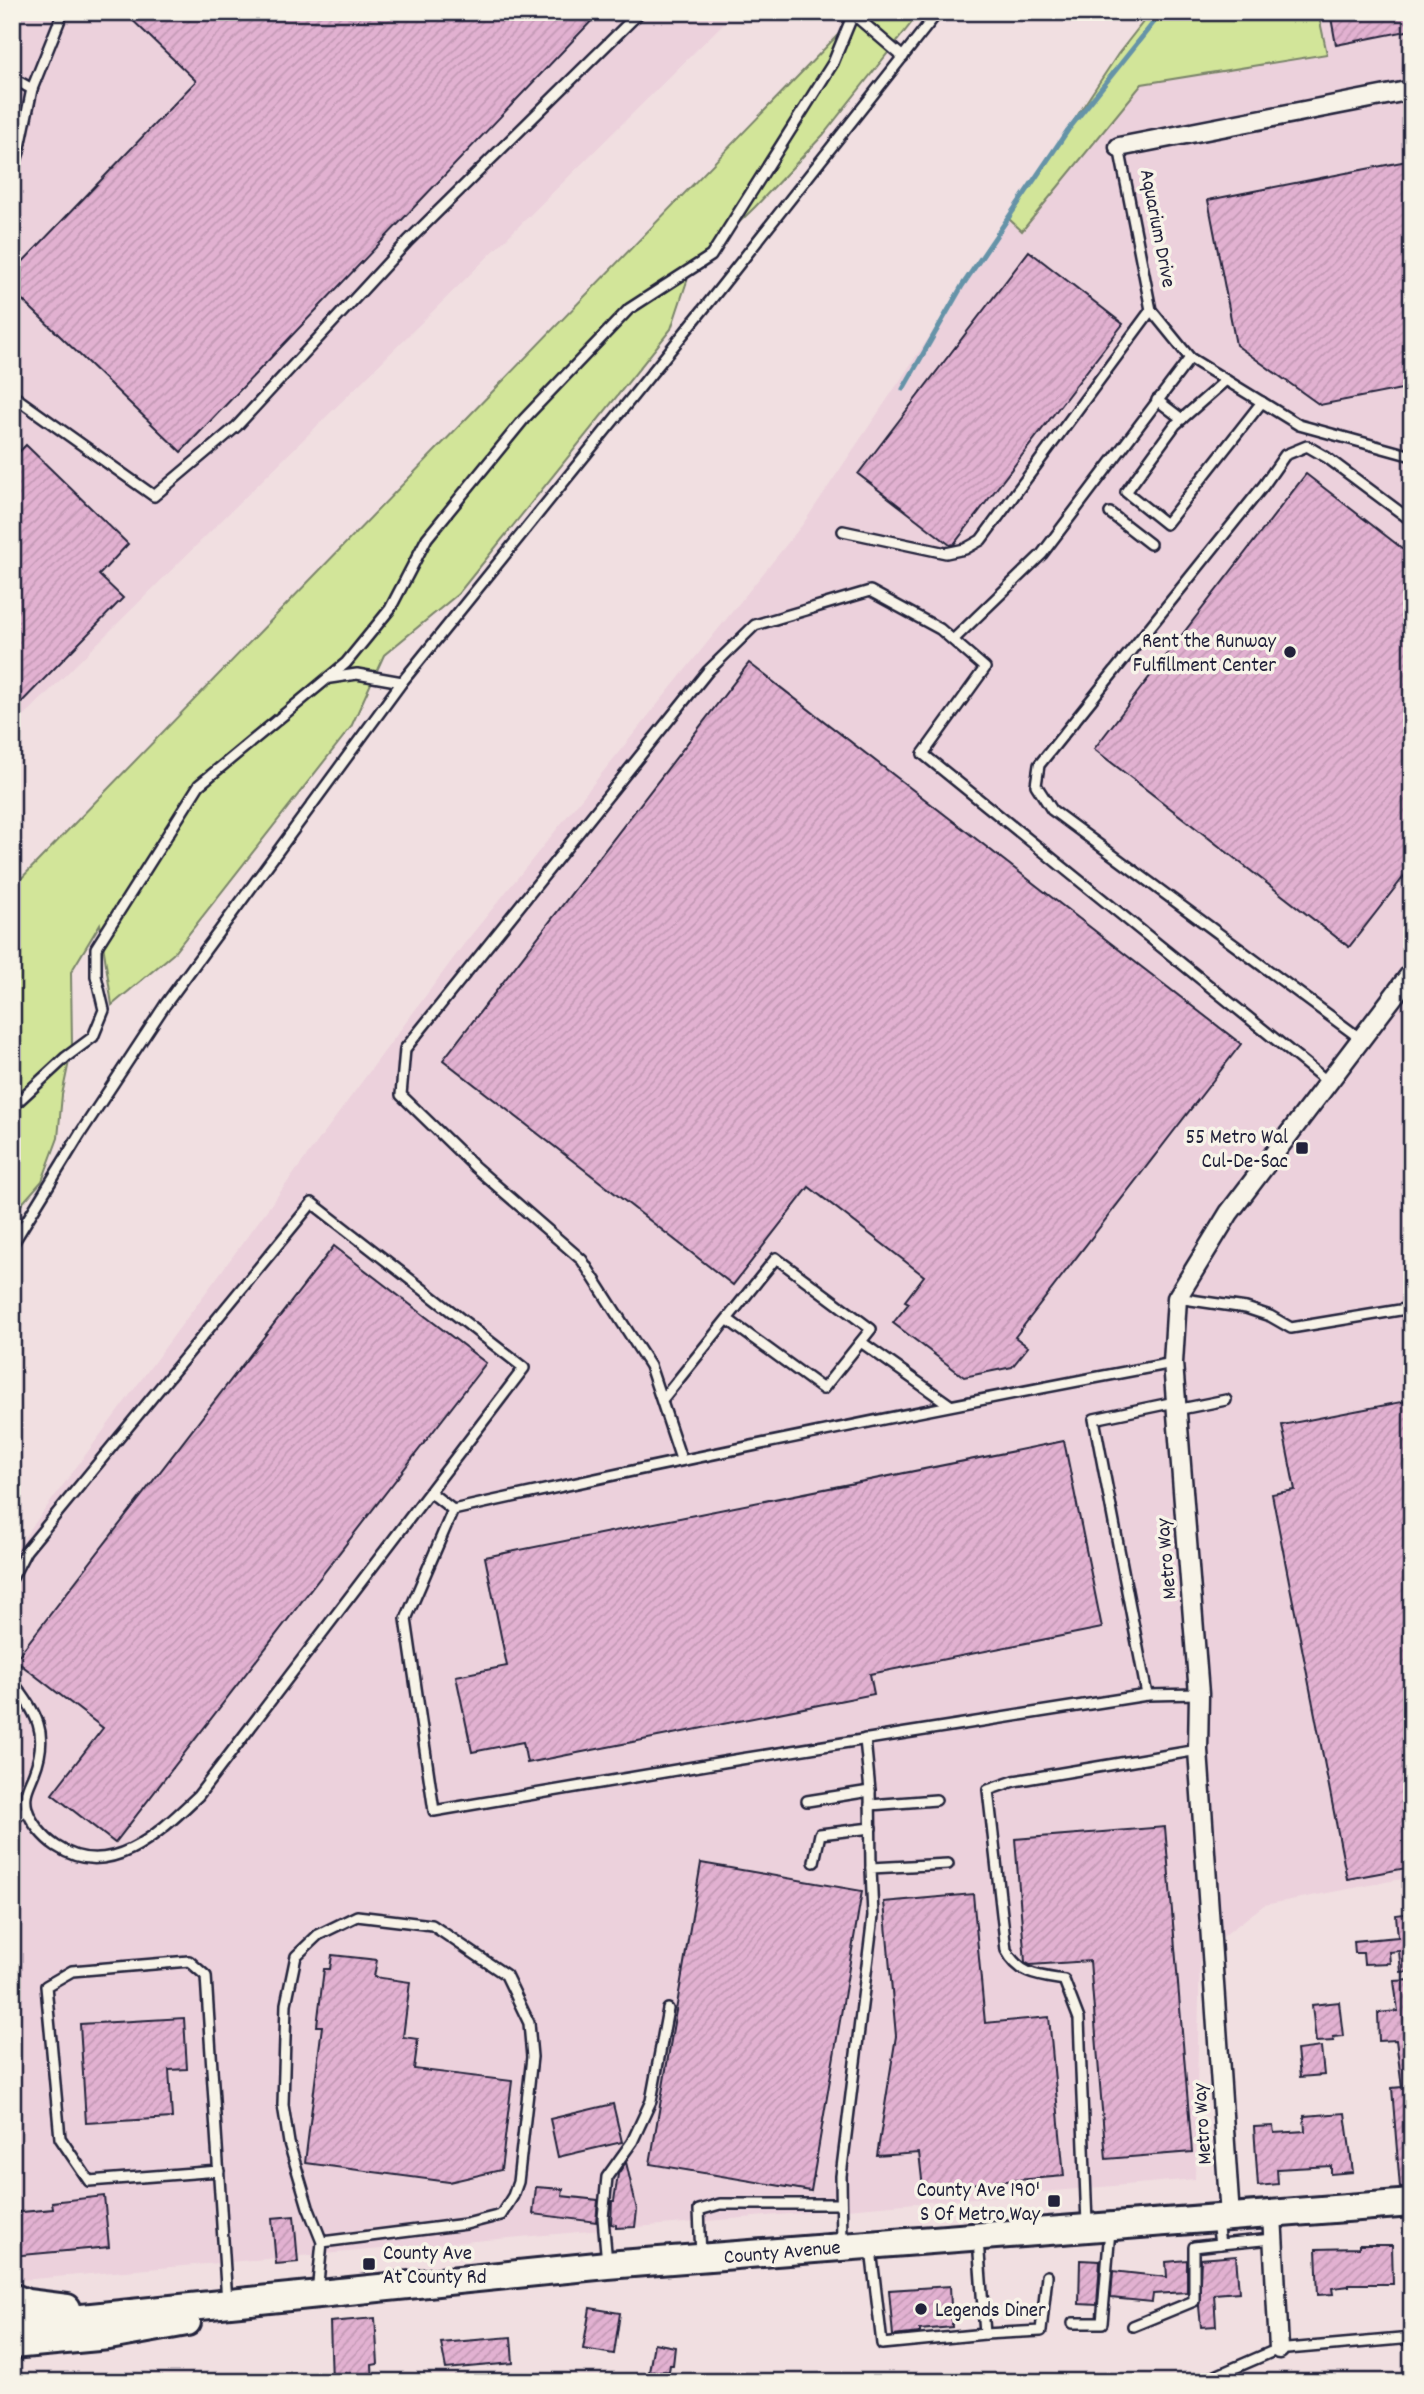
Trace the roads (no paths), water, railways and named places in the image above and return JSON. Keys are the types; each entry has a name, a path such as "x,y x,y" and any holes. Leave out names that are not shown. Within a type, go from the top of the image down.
{"main road":[{"name":"County Avenue","path":"153,2311 607,2265 1098,2226 1192,2234 1224,2217 1272,2226 1412,2203"},
{"path":"12,2297 38,2306 153,2311"},
{"path":"12,2345 147,2330 281,2298"},
{"path":"12,2325 153,2311"}],"street":[{"name":"Aquarium Drive","path":"1119,147 1412,90"},
{"name":"Metro Way","path":"1224,2217 1198,1750 1199,1694 1173,1363 1177,1298 1229,1213 1412,972"},
{"path":"1272,2226 1279,2349"}],"lane":[{"path":"12,173 32,89 64,12"},
{"path":"12,395 154,496 237,426 408,241 640,12"},
{"path":"12,1245 80,1134 165,1005 402,682 938,12"},
{"path":"12,1107 66,1057 93,1037 104,1010 96,975 96,948 200,785 346,663 390,609 427,538 524,419 629,309 711,256 833,63 854,13 903,57"},
{"path":"12,78 32,89"},
{"name":"Aquarium Drive","path":"1119,147 1152,310 1190,358 1299,425 1412,456"},
{"path":"844,531 946,553 965,549 981,540 1152,310"},
{"path":"953,640 1042,554 1190,358"},
{"path":"1226,380 1175,425 1126,492 1166,524 1262,402"},
{"path":"1157,400 1182,419"},
{"path":"1361,1039 1052,810 1036,785 1039,765 1264,485 1284,455 1307,446 1326,457 1412,522"},
{"path":"1110,513 1150,544"},
{"path":"681,1459 650,1366 582,1260 475,1167 401,1095 405,1049 708,671 755,625 870,591 940,629 985,668 923,754 1328,1082"},
{"path":"328,678 357,674 402,682"},
{"path":"12,1578 26,1551 312,1203 524,1368 198,1796 161,1831 129,1850 104,1858 84,1859 67,1853 45,1839 27,1809 25,1789 40,1752 41,1732 34,1711 12,1681"},
{"path":"662,1400 776,1258 871,1329 823,1389 727,1320"},
{"path":"1177,1298 1246,1308 1270,1316 1291,1328 1412,1308"},
{"path":"861,1342 950,1405"},
{"path":"453,1510 681,1459 1173,1363"},
{"path":"1147,1695 1094,1419 1226,1400"},
{"path":"430,1492 453,1510"},
{"path":"453,1510 406,1619 434,1811 1147,1695 1199,1694"},
{"path":"842,2246 841,2176 873,1916 870,1791 865,1739"},
{"path":"1073,2323 1102,2323 1098,2226 1079,2019 1064,1980 1034,1976 1013,1964 1006,1950 988,1790 1014,1781 1198,1750"},
{"path":"807,1801 870,1791"},
{"path":"870,1805 936,1800"},
{"path":"12,1820 27,1809"},
{"path":"814,1862 820,1834 871,1828"},
{"path":"871,1868 948,1864"},
{"path":"316,2295 322,2242 308,2207 289,2143 284,2105 286,2004 296,1956 318,1935 357,1916 432,1925 506,1975 528,2023 532,2057 518,2182 501,2215 466,2224 322,2242"},
{"path":"219,2171 89,2181 60,2138 46,1986 72,1971 189,1961 206,1976 228,2304"},
{"path":"607,2265 603,2218 607,2177 632,2143 651,2101 668,2009"},
{"path":"701,2257 699,2210 720,2204 841,2204"},
{"path":"1220,2244 1224,2217"},
{"path":"1133,2326 1194,2301 1192,2234 1220,2244 1272,2226"},
{"path":"978,2235 985,2334"},
{"path":"871,2243 882,2344 1041,2331 1047,2276"},
{"path":"1202,2382 1279,2349 1412,2338"}],"waterway":[{"path":"903,389 962,286 1068,130 1162,12"}],"place":[{"name":"Rent the Runway Fulfillment Center","path":"1290,652"},
{"name":"55 Metro Wal Cul-De-Sac","path":"1302,1148"},
{"name":"County Ave 190' S Of Metro Way","path":"1054,2201"},
{"name":"County Ave At County Rd","path":"369,2264"},
{"name":"Legends Diner","path":"921,2309"}]}
